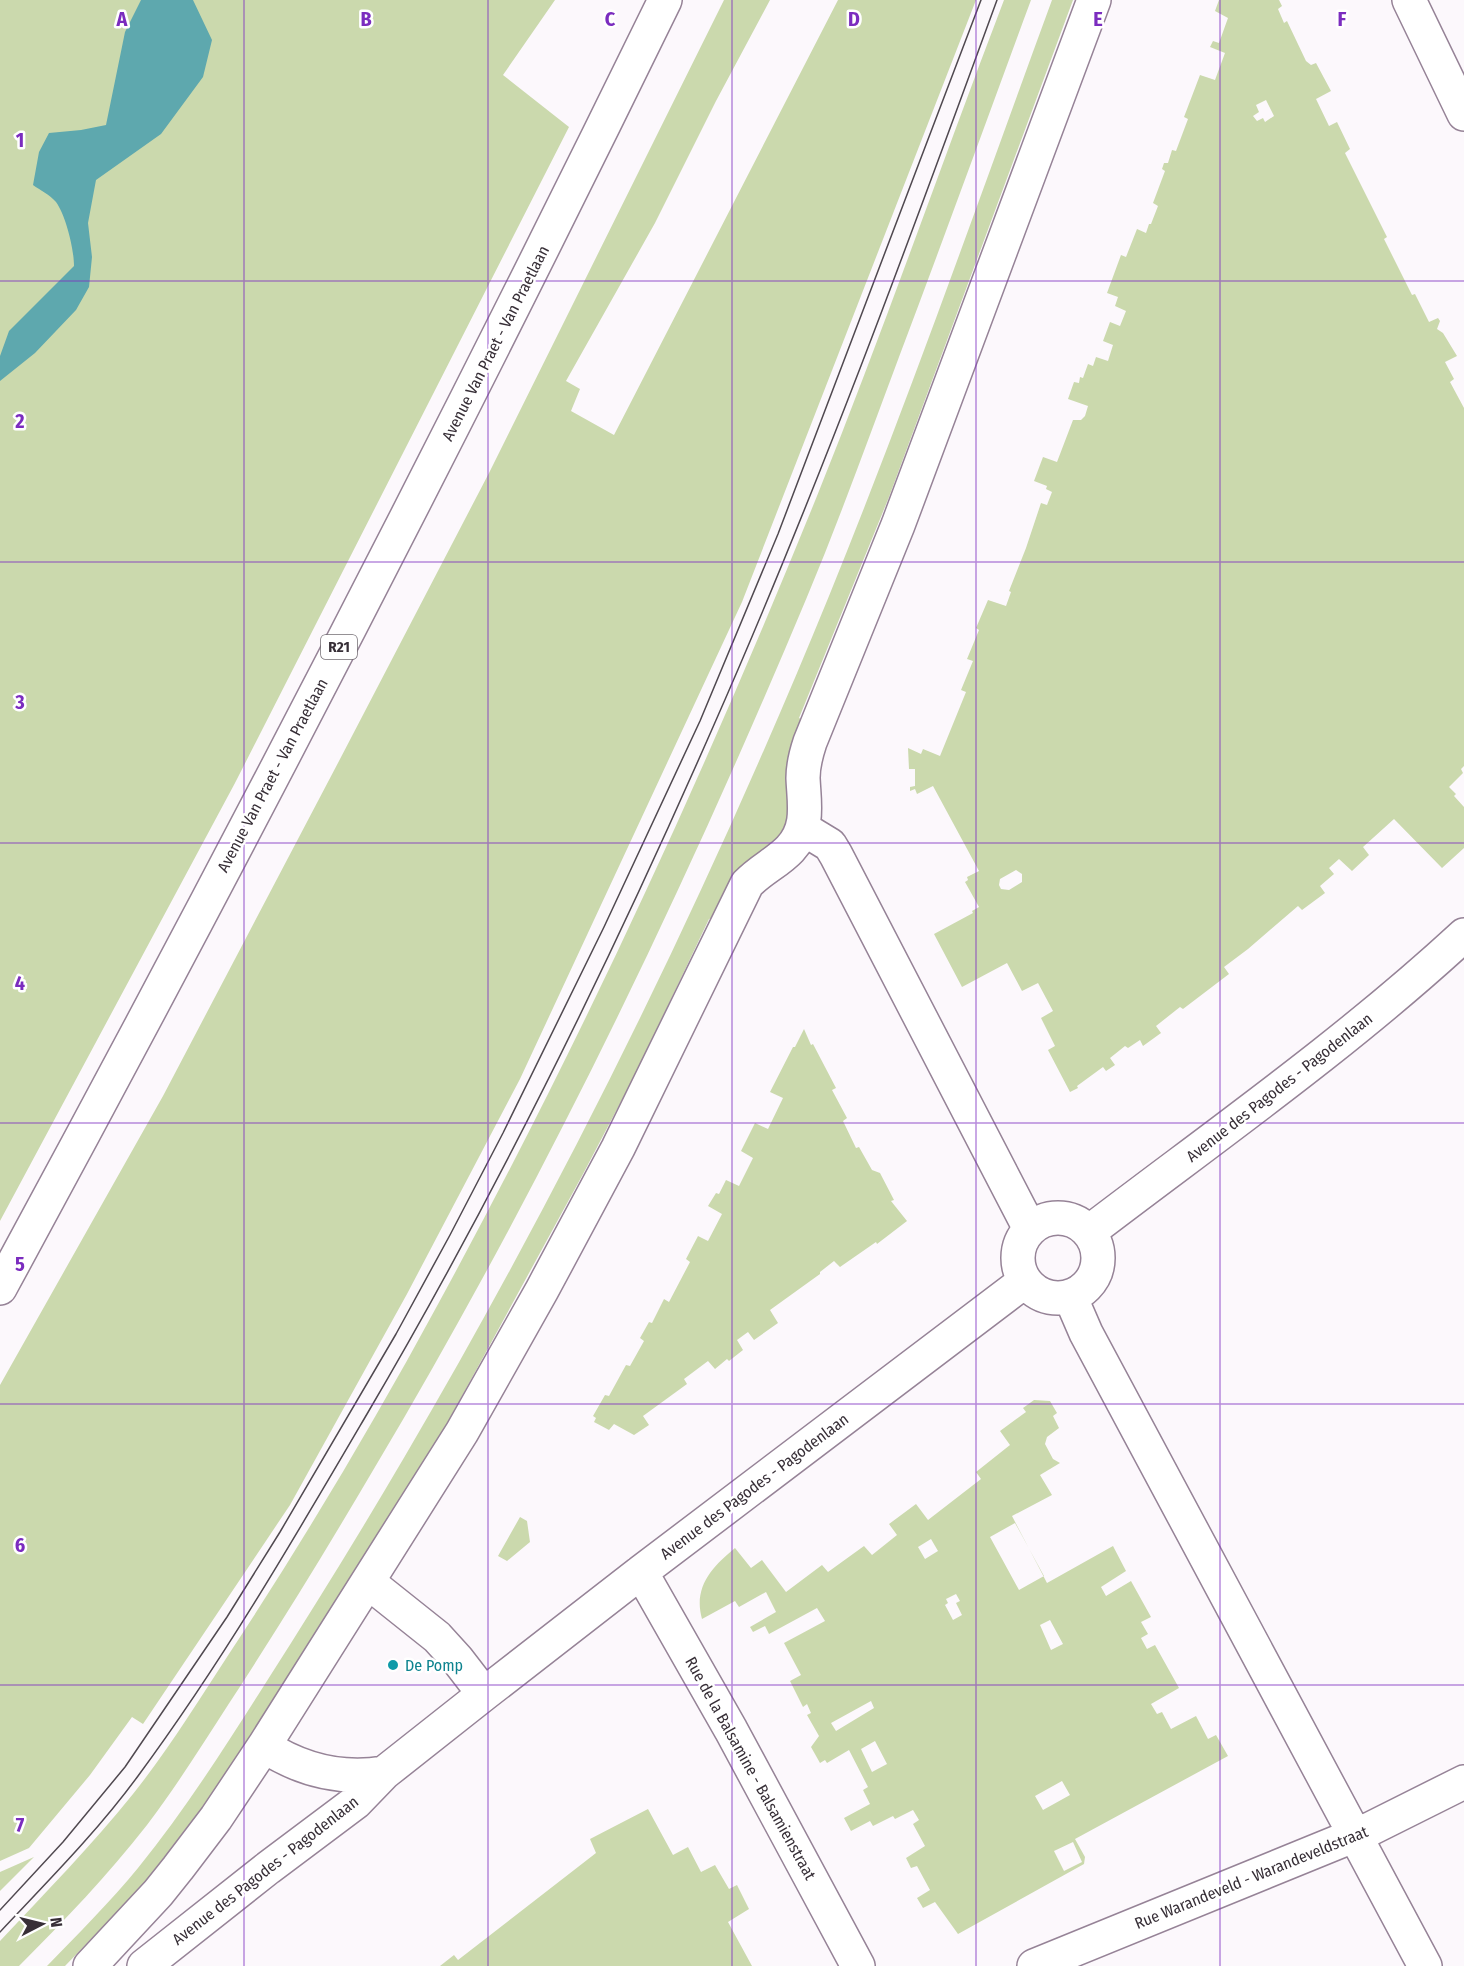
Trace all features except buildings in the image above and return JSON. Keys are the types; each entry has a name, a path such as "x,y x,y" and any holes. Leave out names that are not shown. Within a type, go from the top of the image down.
{"street":[{"name":"Avenue Van Praet - Van Praetlaan","path":"0,1288 294,734 563,210 665,0"},
{"path":"90,1966 158,1893 216,1818 368,1582 462,1432 542,1290 618,1148 747,884 757,873 789,850 797,840 805,814 804,767 810,742 898,525 1094,0"},
{"path":"1409,0 1464,114"},
{"path":"802,828 830,845 836,855 1030,1229"},
{"name":"Avenue des Pagodes - Pagodenlaan","path":"1089,1232 1338,1044 1464,935"},
{"path":"1060,1218 1071,1220 1089,1232 1097,1250 1096,1269 1087,1286 1070,1296 1050,1297 1040,1294 1025,1281 1020,1271 1019,1249 1030,1229 1049,1219 1060,1218"},
{"name":"Avenue des Pagodes - Pagodenlaan","path":"144,1966 356,1802 384,1773 484,1694 1025,1281"},
{"path":"1070,1296 1086,1333 1425,1966"},
{"name":"Rue de la Balsamine - Balsamienstraat","path":"641,1572 731,1730 858,1966"},
{"path":"368,1582 437,1637 484,1694"},
{"name":"Avenue des Pagodes - Pagodenlaan","path":"264,1746 292,1762 314,1770 351,1776 384,1773"},
{"name":"Rue Warandeveld - Warandeveldstraat","path":"1034,1966 1379,1825 1464,1782"}],"green space":[{"path":"0,0 555,0 503,75 569,127 235,783 0,1221"},
{"path":"724,0 770,0 655,223 566,381 580,389 571,411 614,435 838,0 976,0 742,602 520,1079 407,1294 290,1505 143,1724 132,1717 90,1775 29,1848 0,1861 0,1385 163,1096 339,761 489,473"},
{"path":"1004,0 1031,0 831,537 710,820 552,1148 436,1362 375,1467 285,1617 179,1781 132,1844 52,1932 19,1966 0,1966 0,1941 85,1850 146,1777 182,1726 282,1571 336,1484 412,1351 541,1108 639,907 774,600 865,373"},
{"path":"1052,0 1073,0 889,497 799,718 809,722 785,830 723,916 709,919 637,1071 450,1418 459,1424 187,1833 149,1879 65,1966 47,1966 138,1868 188,1801 235,1731 405,1456 523,1247 578,1141 684,925 783,707 859,522"},
{"path":"1219,0 1279,0 1282,6 1278,9 1284,23 1287,21 1306,61 1311,65 1316,63 1331,91 1316,99 1329,126 1337,122 1350,149 1345,153 1387,237 1384,239 1412,295 1415,294 1429,322 1438,318 1440,321 1437,329 1443,333 1457,356 1445,362 1454,379 1450,382 1464,408 1464,766 1461,769 1463,773 1449,787 1464,807 1464,848 1442,868 1394,819 1363,847 1369,855 1352,871 1339,859 1329,868 1334,874 1320,886 1325,893 1302,910 1298,906 1224,967 1229,974 1183,1009 1180,1007 1156,1026 1161,1033 1143,1046 1140,1040 1128,1048 1125,1046 1110,1058 1115,1065 1106,1071 1103,1067 1070,1092 1048,1050 1055,1046 1041,1018 1053,1011 1038,983 1022,991 1007,963 962,987 934,934 973,913 972,911 979,907 965,882 968,880 967,877 979,871 933,786 917,794 915,789 910,791 910,787 915,786 915,769 909,769 908,748 921,754 923,749 940,756 966,692 961,690 973,661 967,659 979,630 976,628 988,600 1006,606 1011,592 1009,591 1041,503 1047,505 1052,492 1046,489 1047,486 1034,481 1043,457 1057,462 1073,420 1081,420 1085,416 1088,406 1068,399 1074,382 1079,383 1088,364 1093,366 1096,357 1108,361 1113,345 1103,341 1110,322 1120,326 1126,311 1115,306 1118,297 1107,293 1121,255 1126,257 1137,229 1146,233 1151,224 1158,206 1153,203 1165,171 1162,169 1164,163 1168,163 1172,150 1176,151 1188,119 1184,117 1200,75 1215,80 1225,53 1210,47 1213,41 1219,43 1228,18 1215,11","holes":["1266,100 1274,116 1265,122 1263,118 1257,121 1253,116 1259,112 1256,105","1016,870 1022,874 1022,882 1009,890 1001,889 1000,879"]},
{"path":"804,1029 836,1088 832,1090 847,1118 843,1121 856,1148 859,1147 872,1170 880,1173 894,1200 891,1201 907,1221 877,1244 876,1242 840,1267 834,1261 820,1274 770,1310 778,1323 754,1340 748,1332 737,1340 743,1350 729,1361 727,1359 715,1369 708,1361 684,1379 687,1384 643,1416 649,1425 634,1435 614,1424 609,1430 594,1422 596,1418 593,1416 605,1395 609,1396 626,1365 630,1366 644,1341 640,1338 649,1322 652,1323 664,1299 669,1302 690,1262 686,1259 698,1236 708,1241 722,1214 708,1206 716,1193 719,1194 726,1180 739,1186 753,1158 741,1151 755,1123 768,1129 783,1098 770,1092"},
{"path":"1034,1400 1050,1401 1057,1413 1053,1416 1059,1428 1047,1437 1045,1444 1053,1459 1060,1463 1040,1475 1052,1495 1012,1516 1030,1550 1015,1523 990,1537 1019,1590 1043,1576 1047,1583 1113,1546 1126,1571 1101,1587 1106,1596 1131,1581 1151,1617 1141,1622 1148,1634 1141,1638 1147,1649 1155,1645 1179,1688 1151,1704 1157,1714 1162,1712 1171,1729 1196,1716 1208,1739 1216,1735 1228,1756 1075,1839 1085,1857 1084,1864 958,1934 935,1902 923,1908 917,1898 930,1890 917,1866 911,1868 906,1858 925,1846 913,1824 919,1820 913,1810 895,1819 893,1816 873,1826 870,1821 851,1831 844,1818 870,1804 863,1790 868,1787 849,1750 827,1763 825,1760 820,1763 811,1747 819,1736 807,1715 811,1713 807,1704 803,1707 790,1681 801,1675 784,1643 825,1621 817,1608 769,1634 765,1626 753,1632 750,1627 776,1612 766,1592 739,1607 735,1601 702,1619 700,1597 702,1587 712,1570 735,1548 751,1568 762,1560 786,1592 822,1565 828,1572 864,1546 872,1555 897,1535 889,1524 916,1504 928,1520 981,1479 976,1472 1010,1445 1000,1431 1026,1412 1023,1408","holes":["931,1539 938,1551 925,1559 918,1547","956,1594 960,1601 956,1603 962,1615 953,1620 945,1605 948,1603 946,1599","1050,1620 1063,1644 1051,1650 1040,1625","871,1701 874,1708 836,1731 831,1723","875,1741 887,1764 872,1772 861,1749","1062,1781 1070,1795 1043,1810 1035,1796","1073,1842 1082,1862 1064,1871 1054,1851"]},
{"path":"520,1517 527,1521 530,1542 507,1561 498,1556"},
{"path":"648,1809 673,1855 688,1847 701,1872 715,1865 729,1889 737,1885 749,1909 728,1922 752,1966 440,1966 454,1955 458,1960 596,1853 590,1839"},
{"path":"34,1857 0,1891 0,1872"}],"water":[{"path":"141,0 193,0 212,40 203,77 161,134 96,180 88,223 92,257 89,287 76,310 35,353 0,381 0,356 9,331 74,266 69,233 60,208 51,197 33,185 39,152 49,133 106,125 125,32"}],"tram line":[{"path":"0,1910 63,1842 125,1767 227,1617 280,1532 396,1334 503,1133 604,927 700,721 778,534 981,0"},
{"path":"0,1932 106,1817 138,1776 229,1643 415,1331 550,1076 634,902 752,637 826,457 997,0"}],"place":[{"name":"De Pomp","path":"393,1665"}]}
